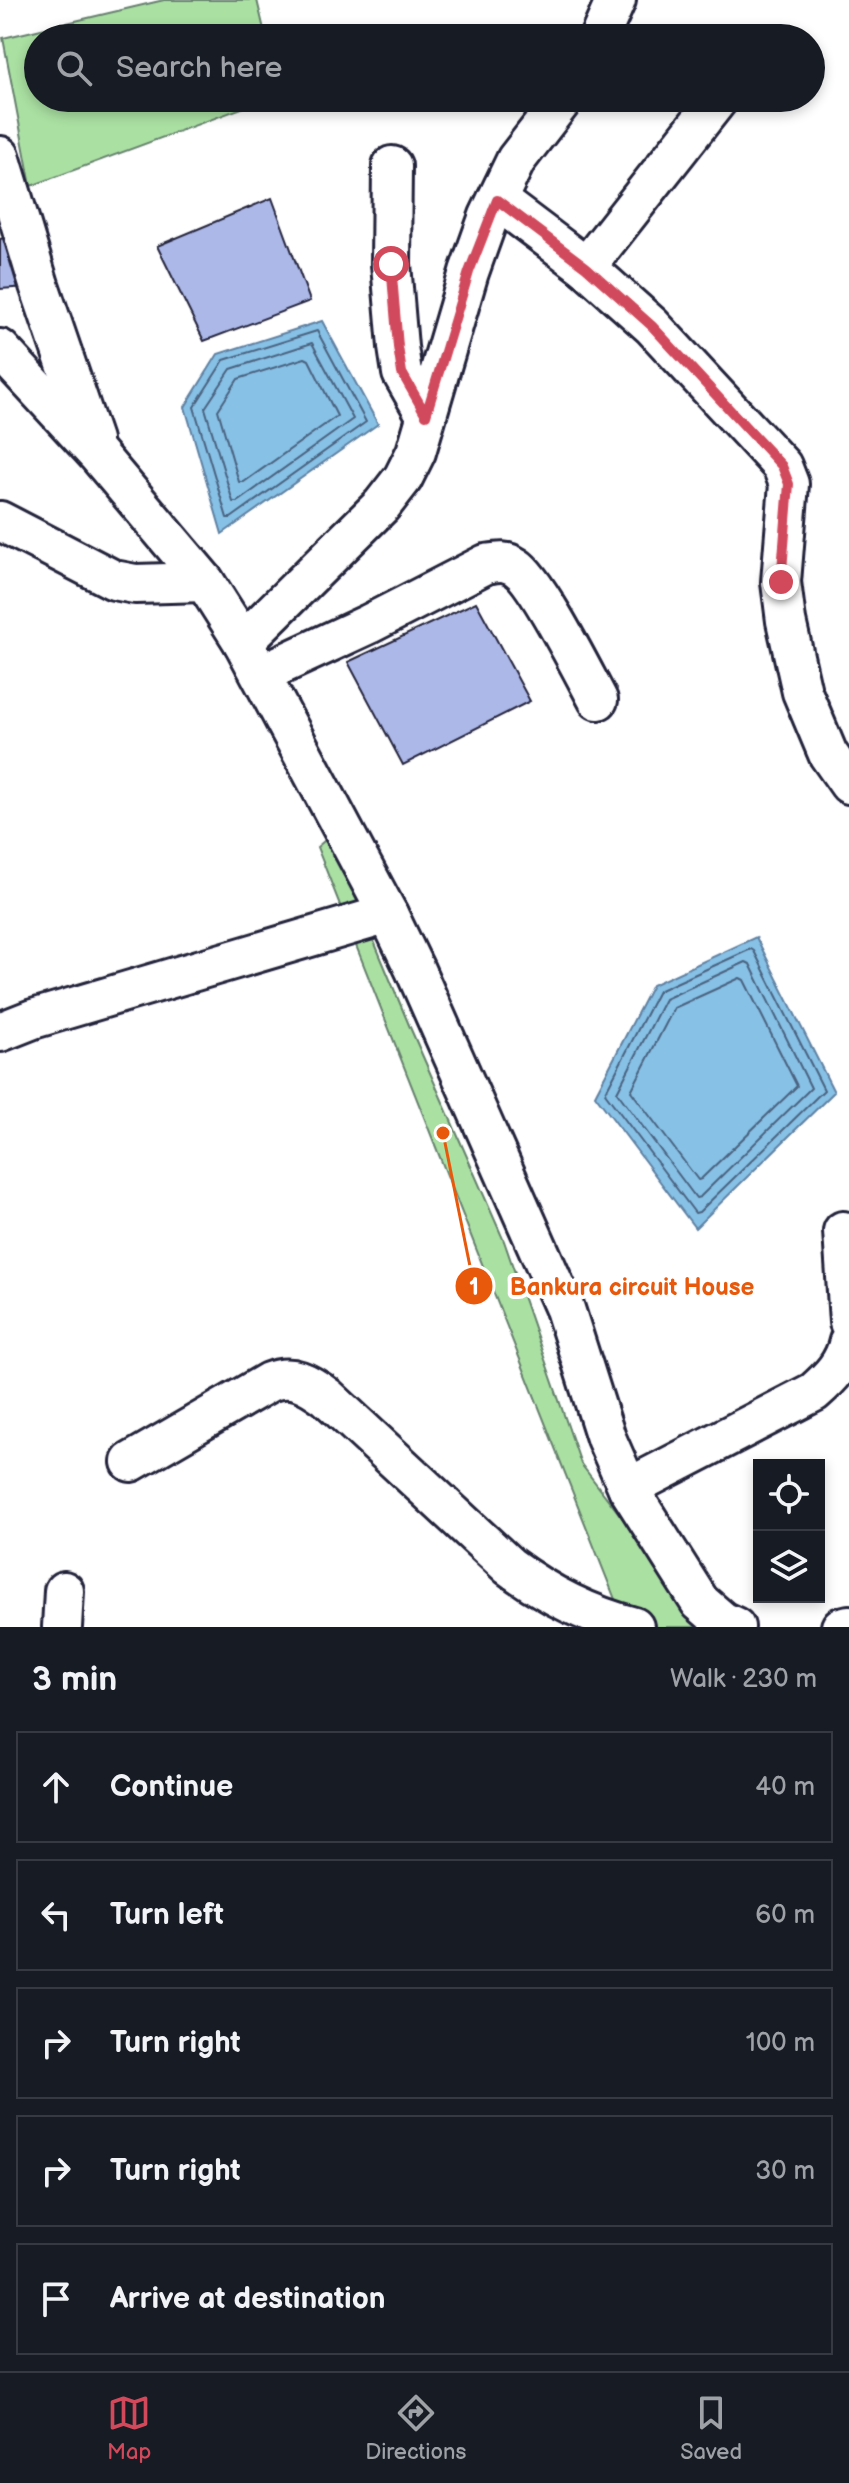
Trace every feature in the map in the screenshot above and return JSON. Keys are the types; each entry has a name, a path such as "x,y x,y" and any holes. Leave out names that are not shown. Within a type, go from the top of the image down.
{"street":[{"path":"605,24 616,0"},
{"path":"252,658 403,478 416,452 469,272 497,200 516,160 553,112"},
{"path":"586,267 708,112"},
{"path":"0,156 39,285 97,454"},
{"path":"392,166 391,264 398,347 402,373 426,415"},
{"path":"497,200 586,267 652,326 782,466 789,484 781,582 786,621 802,692 828,754 849,784"},
{"path":"0,349 97,454 205,582 252,658 415,970 565,1309 606,1438 628,1488 700,1602 722,1621 735,1627"},
{"path":"0,521 114,580 135,584 205,582"},
{"path":"252,658 369,624 486,564 505,561 519,568 534,588 598,700"},
{"path":"0,1032 33,1019 388,914"},
{"path":"843,1231 849,1322"},
{"path":"628,1488 814,1392 832,1377 846,1357 849,1341"},
{"path":"131,1462 269,1382 293,1378 327,1397 527,1580 570,1605 603,1619 634,1627"},
{"path":"841,1627 849,1625"}],"green space":[{"path":"164,0 257,0 263,24 62,24"},
{"path":"24,33 24,112 231,112 31,186 3,38"},
{"path":"330,836 504,1241 581,1464 706,1627 626,1627 317,847"}],"water":[{"path":"322,321 378,424 222,534 185,407 218,354"},
{"path":"756,937 834,1092 695,1228 595,1095 652,985"}],"building":[{"path":"272,198 310,301 204,341 157,246"},
{"path":"7,237 27,287 0,289 0,239"},
{"path":"476,602 530,701 403,765 348,662"}],"place":[{"name":"Bankura circuit House","path":"443,1133"}],"route":[{"path":"391,264 402,373 426,415 469,272 497,200 586,267 652,326 782,466 789,484 781,582"}]}
